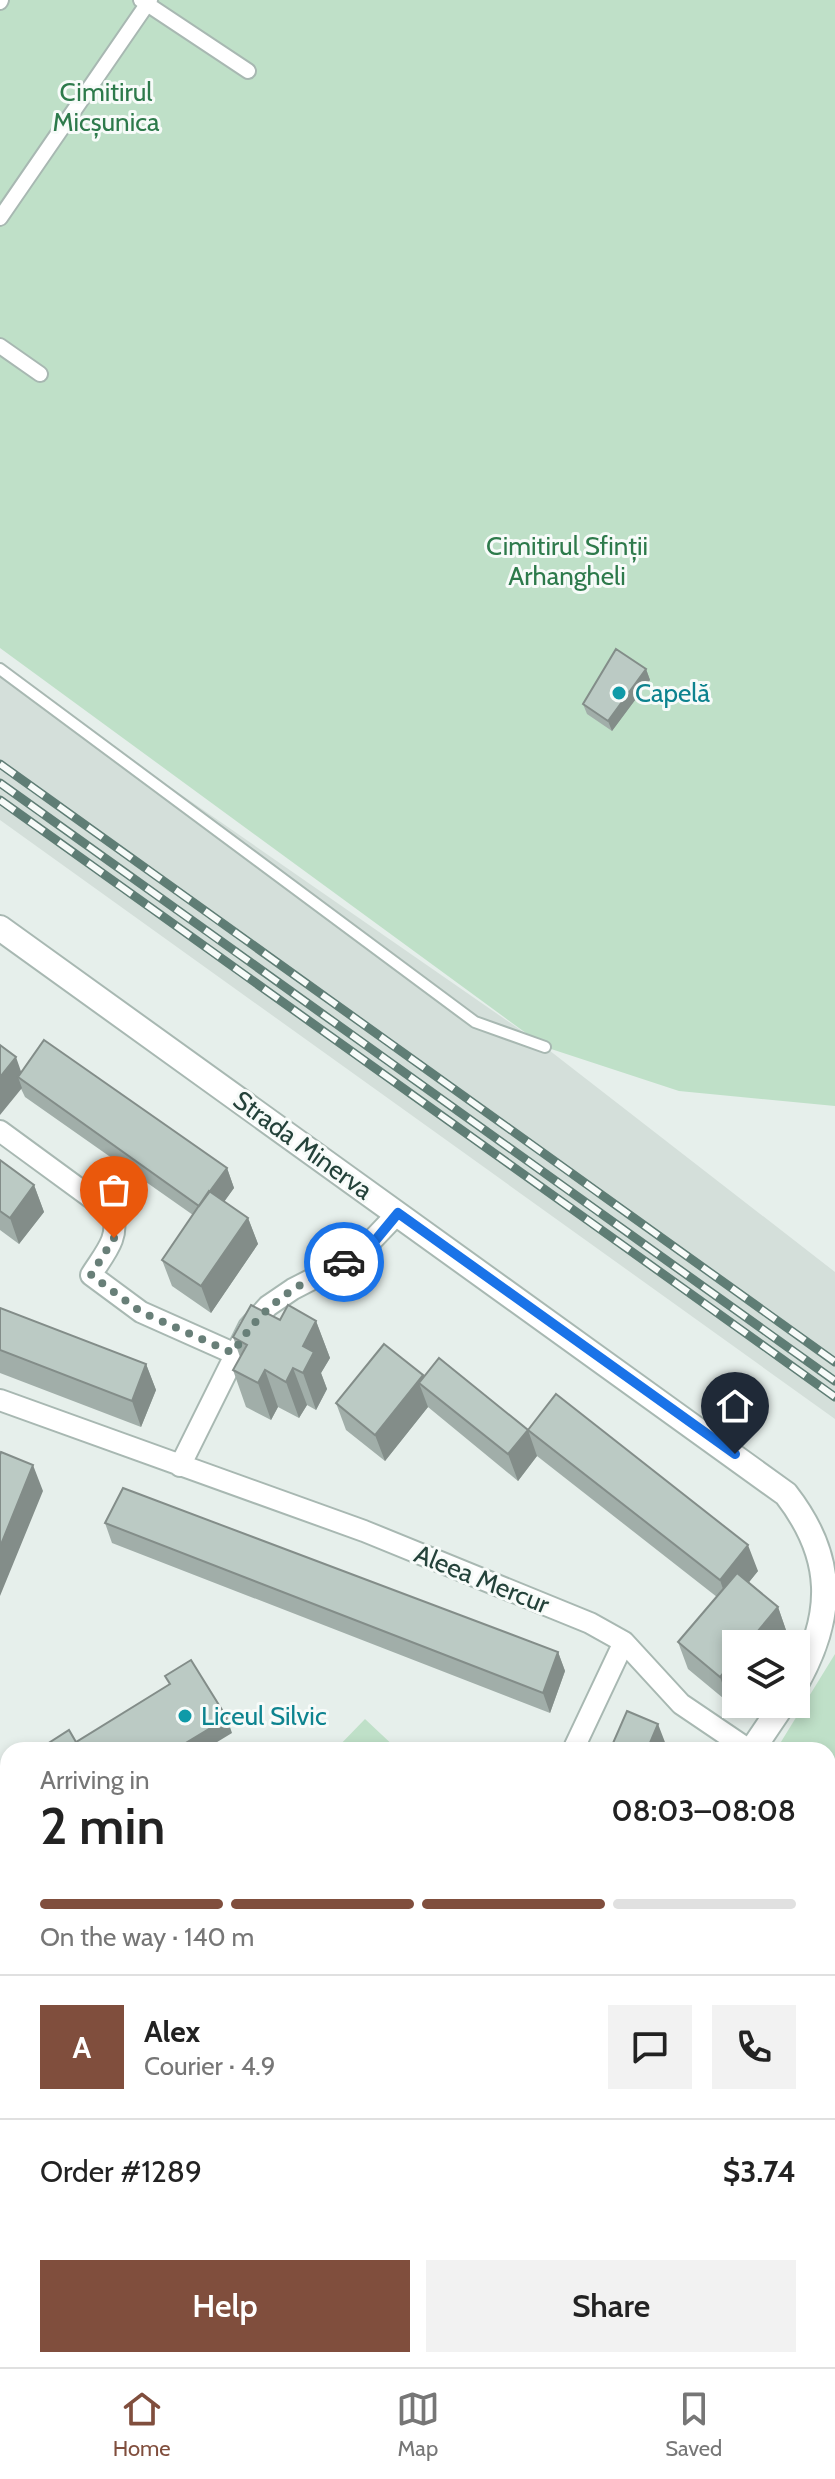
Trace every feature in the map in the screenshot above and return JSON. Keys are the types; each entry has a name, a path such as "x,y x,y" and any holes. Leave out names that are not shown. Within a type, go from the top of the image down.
{"street":[{"path":"0,218 146,1 248,71"},
{"path":"0,346 40,374"},
{"name":"Strada Minerva","path":"0,928 760,1473 807,1519 828,1567 826,1620 810,1660"},
{"path":"0,1131 112,1213 117,1227 114,1238 91,1275 141,1312 233,1353"},
{"path":"180,1466 233,1353 249,1327 268,1306 357,1256 398,1213"},
{"name":"Aleea Mercur","path":"0,1400 364,1531 590,1623 624,1642 681,1704 738,1742"},
{"path":"577,1742 624,1642"},
{"path":"756,1742 773,1718"}],"lane":[{"path":"0,669 475,1022 545,1047"}],"shaded area":[{"path":"0,669 545,1047 835,1272 835,1419 0,820"}],"green space":[{"path":"0,0 835,0 835,1106 679,1091 545,1047 0,648"},
{"path":"835,1654 835,1742 781,1742 796,1718 810,1718 810,1695"},
{"path":"365,1719 389,1742 343,1742"}],"building":[{"name":"Capelă","path":"616,649 646,669 608,721 583,704"},
{"path":"44,1040 227,1168 199,1206 18,1077"},
{"path":"0,1045 16,1057 0,1077"},
{"path":"0,1160 34,1185 10,1218 0,1211"},
{"path":"209,1191 248,1218 201,1286 162,1260"},
{"path":"251,1305 280,1320 288,1305 316,1321 303,1346 314,1352 303,1373 293,1368 286,1382 265,1370 258,1383 233,1370 247,1345 233,1337"},
{"path":"0,1308 146,1364 132,1401 0,1350"},
{"path":"384,1344 423,1375 375,1435 336,1403"},
{"path":"439,1358 528,1430 508,1454 419,1383"},
{"path":"556,1394 748,1545 720,1580 528,1430"},
{"path":"1,1452 33,1465 0,1547 0,1455"},
{"path":"123,1488 558,1652 543,1693 105,1523"},
{"path":"737,1573 778,1607 759,1630 722,1630 720,1677 678,1642"},
{"name":"Liceul Silvic","path":"191,1660 227,1718 187,1742 76,1742 170,1684 165,1676"},
{"path":"627,1711 658,1724 650,1742 613,1742"},
{"name":"Liceul Silvic","path":"69,1730 76,1742 50,1742"}],"railway":[{"path":"0,764 835,1362"},
{"path":"0,783 835,1381"},
{"path":"0,800 835,1397"}],"way so far":[{"path":"114,1238 91,1275 141,1312 233,1353 249,1327 268,1306 344,1262"}],"place":[{"name":"Capelă","path":"619,693"},
{"name":"Liceul Silvic","path":"185,1716"}],"route":[{"path":"344,1262 374,1242 398,1213 735,1454"}],"park label":[{"name":"Cimitirul Micșunica","path":"106,107"},
{"name":"Cimitirul Sfinții Arhangheli","path":"567,561"}]}
